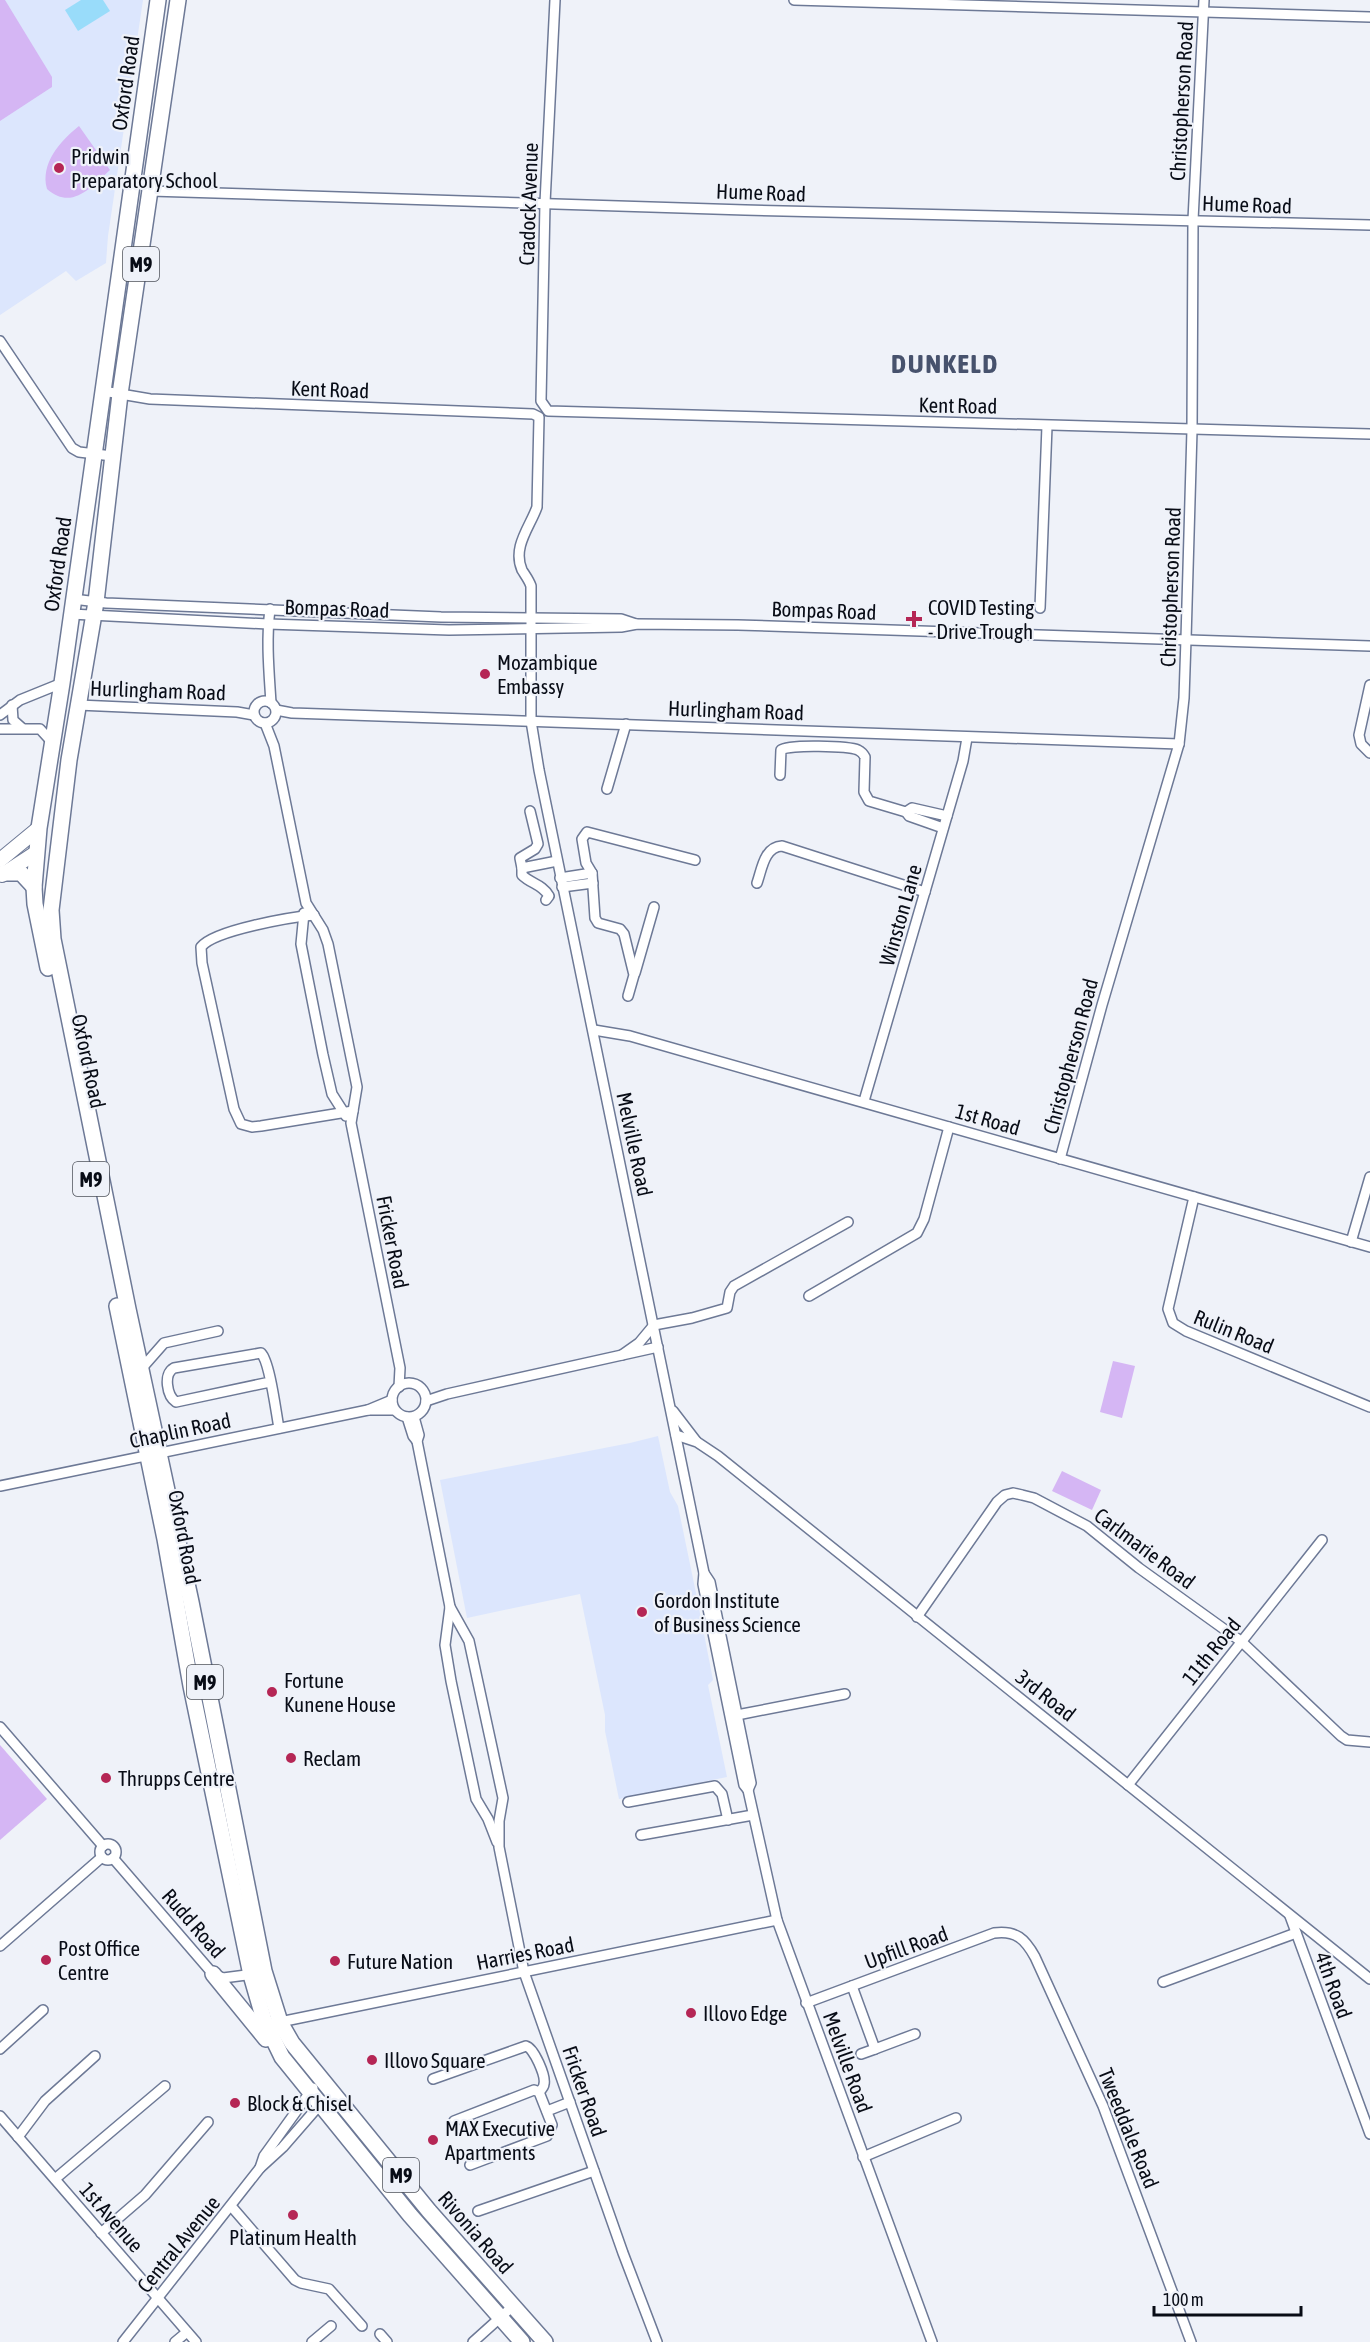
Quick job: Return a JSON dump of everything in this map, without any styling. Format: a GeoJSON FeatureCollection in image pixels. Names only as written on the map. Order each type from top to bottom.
{"type":"FeatureCollection","features":[{"type":"Feature","properties":{"kind":"main road","name":"Oxford Road"},"geometry":{"type":"LineString","coordinates":[[153,1454],[38,920],[34,887],[39,828],[51,741],[62,683],[158,0]]}},
{"type":"Feature","properties":{"kind":"main road","name":"Oxford Road"},"geometry":{"type":"LineString","coordinates":[[178,0],[120,393],[95,609],[78,705],[51,910],[53,939],[142,1368],[165,1539],[191,1686],[257,1973],[264,2020],[282,2057],[320,2104]]}},
{"type":"Feature","properties":{"kind":"main road"},"geometry":{"type":"LineString","coordinates":[[130,203],[139,207],[151,192],[147,176],[134,177]]}},
{"type":"Feature","properties":{"kind":"main road"},"geometry":{"type":"LineString","coordinates":[[118,281],[138,283]]}},
{"type":"Feature","properties":{"kind":"main road"},"geometry":{"type":"LineString","coordinates":[[99,418],[117,419]]}},
{"type":"Feature","properties":{"kind":"main road"},"geometry":{"type":"LineString","coordinates":[[90,481],[109,484]]}},
{"type":"Feature","properties":{"kind":"main road"},"geometry":{"type":"LineString","coordinates":[[2,870],[37,852],[52,841],[61,824]]}},
{"type":"Feature","properties":{"kind":"main road"},"geometry":{"type":"LineString","coordinates":[[2,870],[39,828]]}},
{"type":"Feature","properties":{"kind":"main road"},"geometry":{"type":"LineString","coordinates":[[2,870],[21,873],[34,887]]}},
{"type":"Feature","properties":{"kind":"main road","name":"Oxford Road"},"geometry":{"type":"LineString","coordinates":[[257,1973],[291,2043],[328,2085]]}},
{"type":"Feature","properties":{"kind":"main road"},"geometry":{"type":"LineString","coordinates":[[213,1974],[282,2057]]}},
{"type":"Feature","properties":{"kind":"main road","name":"Rivonia Road"},"geometry":{"type":"LineString","coordinates":[[328,2085],[429,2211],[545,2342]]}},
{"type":"Feature","properties":{"kind":"main road","name":"Rivonia Road"},"geometry":{"type":"LineString","coordinates":[[320,2104],[410,2215],[522,2342]]}},
{"type":"Feature","properties":{"kind":"street","name":"Cradock Avenue"},"geometry":{"type":"LineString","coordinates":[[531,721],[531,586],[522,569],[520,548],[521,538],[533,520],[537,507],[542,412],[545,202],[555,0]]}},
{"type":"Feature","properties":{"kind":"street"},"geometry":{"type":"LineString","coordinates":[[794,0],[1370,17]]}},
{"type":"Feature","properties":{"kind":"street","name":"Christopherson Road"},"geometry":{"type":"LineString","coordinates":[[1060,1159],[1102,1005],[1179,744],[1184,698],[1192,430],[1193,220],[1204,0]]}},
{"type":"Feature","properties":{"kind":"street","name":"Hume Road"},"geometry":{"type":"LineString","coordinates":[[151,192],[545,202],[745,210],[1370,225]]}},
{"type":"Feature","properties":{"kind":"street"},"geometry":{"type":"LineString","coordinates":[[0,341],[67,443],[77,451],[112,456]]}},
{"type":"Feature","properties":{"kind":"street","name":"Kent Road"},"geometry":{"type":"LineString","coordinates":[[103,391],[150,399],[533,414],[553,412],[1370,434]]}},
{"type":"Feature","properties":{"kind":"street"},"geometry":{"type":"LineString","coordinates":[[1040,608],[1047,426]]}},
{"type":"Feature","properties":{"kind":"street","name":"Bompas Road"},"geometry":{"type":"LineString","coordinates":[[72,606],[95,609],[270,609],[441,617],[621,618],[637,624]]}},
{"type":"Feature","properties":{"kind":"street","name":"Bompas Road"},"geometry":{"type":"LineString","coordinates":[[72,606],[268,624],[449,630],[532,630],[621,627],[637,624],[738,625],[1370,646]]}},
{"type":"Feature","properties":{"kind":"street","name":"Fricker Road"},"geometry":{"type":"LineString","coordinates":[[270,609],[266,712],[275,742],[306,903],[323,930],[328,944],[357,1087],[348,1112]]}},
{"type":"Feature","properties":{"kind":"street"},"geometry":{"type":"LineString","coordinates":[[0,715],[31,694],[62,683]]}},
{"type":"Feature","properties":{"kind":"street"},"geometry":{"type":"LineString","coordinates":[[1370,685],[1359,739],[1370,753]]}},
{"type":"Feature","properties":{"kind":"street"},"geometry":{"type":"LineString","coordinates":[[12,705],[13,720],[21,728]]}},
{"type":"Feature","properties":{"kind":"street","name":"Hurlingham Road"},"geometry":{"type":"LineString","coordinates":[[78,705],[1179,744]]}},
{"type":"Feature","properties":{"kind":"street","name":"Melville Road"},"geometry":{"type":"LineString","coordinates":[[531,721],[561,882],[594,1030],[704,1573],[703,1584],[724,1690],[744,1785],[748,1790],[777,1920],[932,2342]]}},
{"type":"Feature","properties":{"kind":"street"},"geometry":{"type":"LineString","coordinates":[[607,789],[626,724]]}},
{"type":"Feature","properties":{"kind":"street"},"geometry":{"type":"LineString","coordinates":[[0,729],[40,729],[51,741]]}},
{"type":"Feature","properties":{"kind":"street","name":"Winston Lane"},"geometry":{"type":"LineString","coordinates":[[864,1101],[947,816],[967,738]]}},
{"type":"Feature","properties":{"kind":"street"},"geometry":{"type":"LineString","coordinates":[[780,775],[783,748],[798,746],[857,749],[865,757],[864,792],[867,798],[880,806],[906,812],[909,816],[943,828]]}},
{"type":"Feature","properties":{"kind":"street"},"geometry":{"type":"LineString","coordinates":[[906,812],[912,808],[947,816]]}},
{"type":"Feature","properties":{"kind":"street"},"geometry":{"type":"LineString","coordinates":[[530,811],[538,844],[535,849],[520,858],[522,875],[528,881],[538,883],[545,890],[549,897],[546,900]]}},
{"type":"Feature","properties":{"kind":"street"},"geometry":{"type":"LineString","coordinates":[[634,975],[621,929],[598,923],[594,918],[592,878],[586,863],[582,839],[587,832],[695,860]]}},
{"type":"Feature","properties":{"kind":"street"},"geometry":{"type":"LineString","coordinates":[[757,883],[768,852],[771,848],[782,846],[925,892]]}},
{"type":"Feature","properties":{"kind":"street"},"geometry":{"type":"LineString","coordinates":[[522,868],[557,861]]}},
{"type":"Feature","properties":{"kind":"street"},"geometry":{"type":"LineString","coordinates":[[561,882],[592,878]]}},
{"type":"Feature","properties":{"kind":"street","name":"Fricker Road"},"geometry":{"type":"LineString","coordinates":[[306,903],[301,944],[323,1055],[332,1094],[348,1112],[351,1123],[403,1385]]}},
{"type":"Feature","properties":{"kind":"street"},"geometry":{"type":"LineString","coordinates":[[628,996],[654,907]]}},
{"type":"Feature","properties":{"kind":"street"},"geometry":{"type":"LineString","coordinates":[[314,915],[254,926],[210,939],[201,947],[202,963],[234,1109],[241,1124],[252,1127],[261,1126],[348,1112]]}},
{"type":"Feature","properties":{"kind":"street","name":"1st Road"},"geometry":{"type":"LineString","coordinates":[[594,1030],[630,1036],[864,1101],[1370,1247]]}},
{"type":"Feature","properties":{"kind":"street"},"geometry":{"type":"LineString","coordinates":[[810,1296],[916,1233],[924,1219],[949,1126]]}},
{"type":"Feature","properties":{"kind":"street"},"geometry":{"type":"LineString","coordinates":[[1351,1242],[1370,1177]]}},
{"type":"Feature","properties":{"kind":"street","name":"Rulin Road"},"geometry":{"type":"LineString","coordinates":[[1194,1197],[1168,1309],[1173,1323],[1179,1329],[1370,1407]]}},
{"type":"Feature","properties":{"kind":"street"},"geometry":{"type":"LineString","coordinates":[[622,1355],[639,1343],[654,1325],[692,1318],[727,1308],[730,1292],[734,1286],[848,1222]]}},
{"type":"Feature","properties":{"kind":"street"},"geometry":{"type":"LineString","coordinates":[[142,1368],[164,1343],[218,1331]]}},
{"type":"Feature","properties":{"kind":"street"},"geometry":{"type":"LineString","coordinates":[[425,1397],[441,1391],[447,1394],[658,1347]]}},
{"type":"Feature","properties":{"kind":"street"},"geometry":{"type":"LineString","coordinates":[[270,1382],[176,1402],[171,1398],[167,1376],[174,1368],[258,1352],[265,1357],[270,1382],[279,1428]]}},
{"type":"Feature","properties":{"kind":"street"},"geometry":{"type":"LineString","coordinates":[[403,1385],[415,1385],[425,1397],[421,1411],[410,1417],[393,1405],[403,1385]]}},
{"type":"Feature","properties":{"kind":"street","name":"Chaplin Road"},"geometry":{"type":"LineString","coordinates":[[0,1486],[393,1405]]}},
{"type":"Feature","properties":{"kind":"street","name":"3rd Road"},"geometry":{"type":"LineString","coordinates":[[671,1410],[697,1442]]}},
{"type":"Feature","properties":{"kind":"street","name":"Fricker Road"},"geometry":{"type":"LineString","coordinates":[[410,1417],[419,1435],[417,1441],[450,1607],[469,1641],[503,1798],[499,1821],[499,1847]]}},
{"type":"Feature","properties":{"kind":"street","name":"3rd Road"},"geometry":{"type":"LineString","coordinates":[[676,1435],[697,1442],[718,1456],[1370,1979]]}},
{"type":"Feature","properties":{"kind":"street","name":"Carlmarie Road"},"geometry":{"type":"LineString","coordinates":[[917,1617],[997,1502],[1005,1495],[1012,1493],[1034,1498],[1087,1526],[1139,1568],[1242,1642],[1341,1736],[1347,1740],[1370,1742]]}},
{"type":"Feature","properties":{"kind":"street","name":"11th Road"},"geometry":{"type":"LineString","coordinates":[[1128,1785],[1322,1540]]}},
{"type":"Feature","properties":{"kind":"street","name":"Melville Road"},"geometry":{"type":"LineString","coordinates":[[704,1573],[710,1582],[751,1783],[748,1790]]}},
{"type":"Feature","properties":{"kind":"street","name":"Fricker Road"},"geometry":{"type":"LineString","coordinates":[[450,1607],[445,1645],[453,1692],[476,1799],[488,1819],[499,1847],[524,1972],[657,2342]]}},
{"type":"Feature","properties":{"kind":"street"},"geometry":{"type":"LineString","coordinates":[[737,1715],[845,1694]]}},
{"type":"Feature","properties":{"kind":"street"},"geometry":{"type":"LineString","coordinates":[[0,1727],[103,1846]]}},
{"type":"Feature","properties":{"kind":"street"},"geometry":{"type":"LineString","coordinates":[[628,1802],[715,1786],[722,1794],[728,1820]]}},
{"type":"Feature","properties":{"kind":"street"},"geometry":{"type":"LineString","coordinates":[[641,1835],[753,1815]]}},
{"type":"Feature","properties":{"kind":"street"},"geometry":{"type":"LineString","coordinates":[[108,1844],[114,1847],[116,1853],[113,1858],[109,1860],[102,1857],[100,1851],[103,1846],[108,1844]]}},
{"type":"Feature","properties":{"kind":"street"},"geometry":{"type":"LineString","coordinates":[[0,1946],[102,1857]]}},
{"type":"Feature","properties":{"kind":"street","name":"Rudd Road"},"geometry":{"type":"LineString","coordinates":[[113,1858],[213,1974],[223,1978],[257,1973]]}},
{"type":"Feature","properties":{"kind":"street","name":"4th Road"},"geometry":{"type":"LineString","coordinates":[[1290,1916],[1370,2134]]}},
{"type":"Feature","properties":{"kind":"street","name":"Harries Road"},"geometry":{"type":"LineString","coordinates":[[280,2022],[777,1920]]}},
{"type":"Feature","properties":{"kind":"street","name":"Upfill Road"},"geometry":{"type":"LineString","coordinates":[[806,2003],[994,1933],[1010,1932],[1018,1935]]}},
{"type":"Feature","properties":{"kind":"street"},"geometry":{"type":"LineString","coordinates":[[1163,1982],[1296,1932]]}},
{"type":"Feature","properties":{"kind":"street","name":"Tweeddale Road"},"geometry":{"type":"LineString","coordinates":[[1018,1935],[1035,1957],[1104,2106],[1191,2342]]}},
{"type":"Feature","properties":{"kind":"street"},"geometry":{"type":"LineString","coordinates":[[852,1986],[874,2049]]}},
{"type":"Feature","properties":{"kind":"street"},"geometry":{"type":"LineString","coordinates":[[0,2049],[43,2010]]}},
{"type":"Feature","properties":{"kind":"street"},"geometry":{"type":"LineString","coordinates":[[861,2054],[915,2034]]}},
{"type":"Feature","properties":{"kind":"street"},"geometry":{"type":"LineString","coordinates":[[433,2079],[526,2046],[533,2050],[543,2078],[544,2086],[540,2092]]}},
{"type":"Feature","properties":{"kind":"street"},"geometry":{"type":"LineString","coordinates":[[18,2137],[45,2101],[95,2056]]}},
{"type":"Feature","properties":{"kind":"street","name":"Central Avenue"},"geometry":{"type":"LineString","coordinates":[[260,2168],[264,2156],[310,2091],[328,2085]]}},
{"type":"Feature","properties":{"kind":"street","name":"Central Avenue"},"geometry":{"type":"LineString","coordinates":[[123,2342],[260,2168],[283,2147],[320,2104],[328,2085]]}},
{"type":"Feature","properties":{"kind":"street"},"geometry":{"type":"LineString","coordinates":[[55,2179],[165,2086]]}},
{"type":"Feature","properties":{"kind":"street"},"geometry":{"type":"LineString","coordinates":[[454,2121],[524,2092],[534,2090],[540,2092]]}},
{"type":"Feature","properties":{"kind":"street"},"geometry":{"type":"LineString","coordinates":[[470,2165],[547,2136],[552,2125],[540,2092]]}},
{"type":"Feature","properties":{"kind":"street"},"geometry":{"type":"LineString","coordinates":[[547,2111],[570,2102]]}},
{"type":"Feature","properties":{"kind":"street","name":"1st Avenue"},"geometry":{"type":"LineString","coordinates":[[0,2116],[196,2342]]}},
{"type":"Feature","properties":{"kind":"street"},"geometry":{"type":"LineString","coordinates":[[863,2157],[956,2118]]}},
{"type":"Feature","properties":{"kind":"street"},"geometry":{"type":"LineString","coordinates":[[101,2233],[145,2195],[208,2122]]}},
{"type":"Feature","properties":{"kind":"street"},"geometry":{"type":"LineString","coordinates":[[478,2211],[594,2171]]}},
{"type":"Feature","properties":{"kind":"street"},"geometry":{"type":"LineString","coordinates":[[231,2206],[295,2280],[329,2289],[362,2326]]}},
{"type":"Feature","properties":{"kind":"street"},"geometry":{"type":"LineString","coordinates":[[473,2342],[513,2306]]}},
{"type":"Feature","properties":{"kind":"street"},"geometry":{"type":"LineString","coordinates":[[312,2342],[331,2326]]}},
{"type":"Feature","properties":{"kind":"street"},"geometry":{"type":"LineString","coordinates":[[175,2342],[187,2332]]}},
{"type":"Feature","properties":{"kind":"shaded area","name":"Pridwin Preparatory School"},"geometry":{"type":"Polygon","coordinates":[[[0,0],[143,0],[106,263],[76,281],[66,271],[0,315],[0,0]]]}},
{"type":"Feature","properties":{"kind":"shaded area"},"geometry":{"type":"Polygon","coordinates":[[[0,0],[5,0],[52,77],[52,87],[0,121],[0,0]]]}},
{"type":"Feature","properties":{"kind":"shaded area"},"geometry":{"type":"Polygon","coordinates":[[[79,126],[110,170],[81,194],[65,198],[47,189],[46,171],[53,154],[79,126]]]}},
{"type":"Feature","properties":{"kind":"shaded area"},"geometry":{"type":"Polygon","coordinates":[[[1113,1361],[1135,1366],[1122,1418],[1100,1412],[1113,1361]]]}},
{"type":"Feature","properties":{"kind":"shaded area","name":"Gordon Institute of Business Science"},"geometry":{"type":"Polygon","coordinates":[[[658,1436],[670,1492],[678,1506],[697,1598],[713,1680],[708,1685],[727,1777],[619,1799],[605,1731],[605,1715],[580,1594],[467,1618],[440,1480],[658,1436]]]}},
{"type":"Feature","properties":{"kind":"shaded area"},"geometry":{"type":"Polygon","coordinates":[[[1062,1471],[1101,1490],[1092,1510],[1052,1491],[1062,1471]]]}},
{"type":"Feature","properties":{"kind":"shaded area"},"geometry":{"type":"Polygon","coordinates":[[[0,1745],[47,1799],[0,1840],[0,1745]]]}},
{"type":"Feature","properties":{"kind":"water"},"geometry":{"type":"Polygon","coordinates":[[[81,0],[103,0],[110,11],[78,31],[65,10],[81,0]]]}},
{"type":"Feature","properties":{"kind":"place","name":"Pridwin Preparatory School"},"geometry":{"type":"Point","coordinates":[59,168]}},
{"type":"Feature","properties":{"kind":"place","name":"COVID Testing - Drive Trough"},"geometry":{"type":"Point","coordinates":[914,619]}},
{"type":"Feature","properties":{"kind":"place","name":"Mozambique Embassy"},"geometry":{"type":"Point","coordinates":[485,674]}},
{"type":"Feature","properties":{"kind":"place","name":"Gordon Institute of Business Science"},"geometry":{"type":"Point","coordinates":[642,1612]}},
{"type":"Feature","properties":{"kind":"place","name":"Fortune Kunene House"},"geometry":{"type":"Point","coordinates":[272,1692]}},
{"type":"Feature","properties":{"kind":"place","name":"Reclam"},"geometry":{"type":"Point","coordinates":[291,1758]}},
{"type":"Feature","properties":{"kind":"place","name":"Thrupps Centre"},"geometry":{"type":"Point","coordinates":[106,1778]}},
{"type":"Feature","properties":{"kind":"place","name":"Post Office Centre"},"geometry":{"type":"Point","coordinates":[46,1960]}},
{"type":"Feature","properties":{"kind":"place","name":"Future Nation"},"geometry":{"type":"Point","coordinates":[335,1961]}},
{"type":"Feature","properties":{"kind":"place","name":"Illovo Edge"},"geometry":{"type":"Point","coordinates":[691,2013]}},
{"type":"Feature","properties":{"kind":"place","name":"Illovo Square"},"geometry":{"type":"Point","coordinates":[372,2060]}},
{"type":"Feature","properties":{"kind":"place","name":"Block & Chisel"},"geometry":{"type":"Point","coordinates":[235,2103]}},
{"type":"Feature","properties":{"kind":"place","name":"MAX Executive Apartments"},"geometry":{"type":"Point","coordinates":[433,2140]}},
{"type":"Feature","properties":{"kind":"place","name":"Platinum Health"},"geometry":{"type":"Point","coordinates":[293,2215]}},
{"type":"Feature","properties":{"kind":"district","name":"DUNKELD"},"geometry":{"type":"Point","coordinates":[945,363]}}]}
